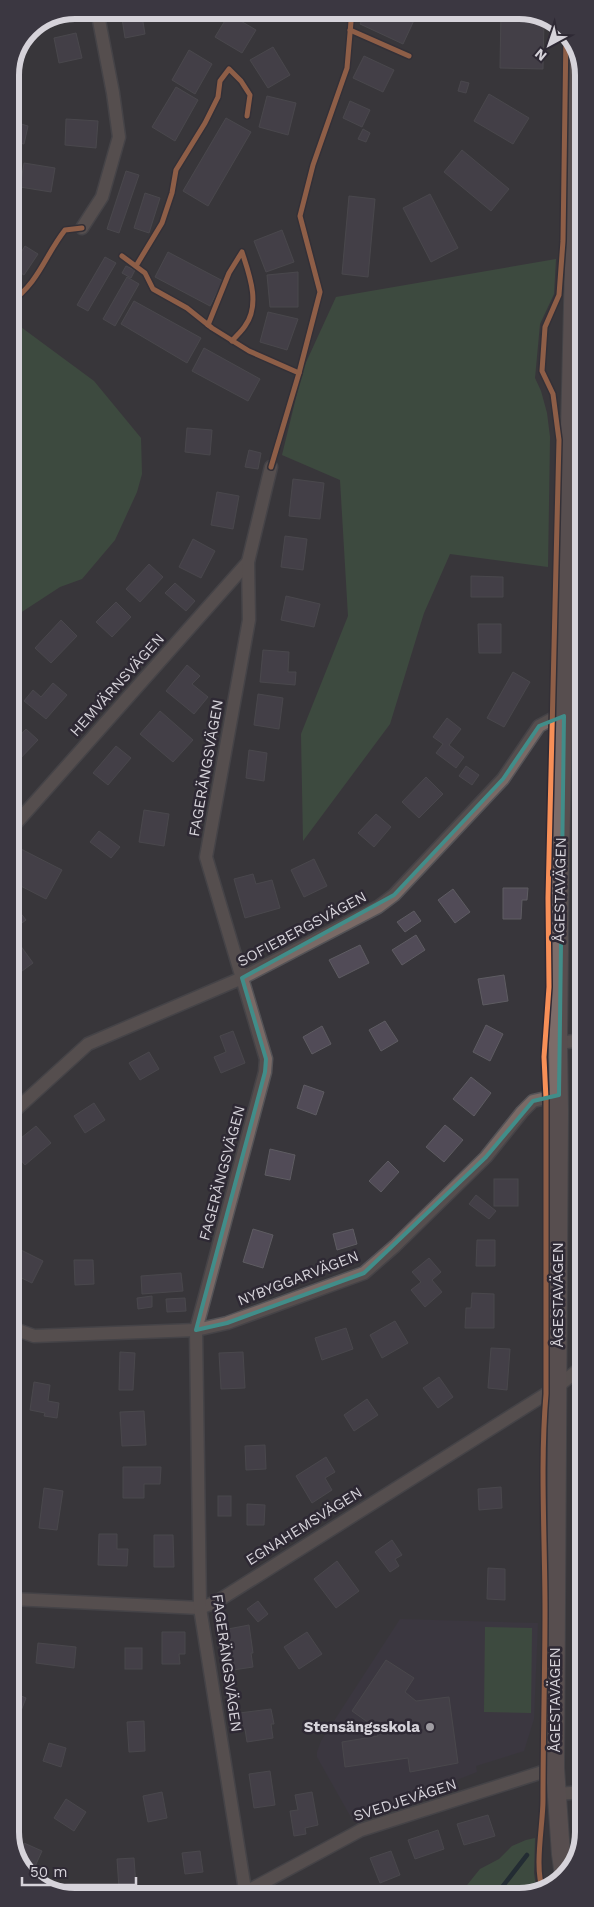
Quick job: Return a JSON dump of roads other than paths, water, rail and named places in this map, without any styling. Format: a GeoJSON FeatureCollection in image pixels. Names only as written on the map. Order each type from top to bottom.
{"type":"FeatureCollection","features":[{"type":"Feature","properties":{"kind":"main road","name":"ÅGESTAVÄGEN"},"geometry":{"type":"LineString","coordinates":[[563,1867],[555,1768],[558,1043],[575,230]]}},
{"type":"Feature","properties":{"kind":"street"},"geometry":{"type":"LineString","coordinates":[[82,228],[102,197],[119,137],[113,93],[99,19]]}},
{"type":"Feature","properties":{"kind":"street","name":"FAGERÄNGSVÄGEN"},"geometry":{"type":"LineString","coordinates":[[245,1888],[200,1608],[196,1330],[265,1072],[266,1059],[206,858],[249,620],[248,562],[271,468]]}},
{"type":"Feature","properties":{"kind":"street","name":"HEMVÄRNSVÄGEN"},"geometry":{"type":"LineString","coordinates":[[19,820],[248,562]]}},
{"type":"Feature","properties":{"kind":"street","name":"SOFIEBERGSVÄGEN"},"geometry":{"type":"LineString","coordinates":[[19,1107],[88,1044],[242,978],[378,907],[394,895],[503,779],[539,726],[552,719],[564,716]]}},
{"type":"Feature","properties":{"kind":"street"},"geometry":{"type":"LineString","coordinates":[[558,1043],[575,1041]]}},
{"type":"Feature","properties":{"kind":"street","name":"NYBYGGARVÄGEN"},"geometry":{"type":"LineString","coordinates":[[19,1331],[34,1336],[196,1330],[227,1323],[364,1273],[395,1246],[486,1157],[533,1101],[559,1095]]}},
{"type":"Feature","properties":{"kind":"street","name":"EGNAHEMSVÄGEN"},"geometry":{"type":"LineString","coordinates":[[19,1602],[200,1608],[216,1602],[557,1387],[575,1372]]}},
{"type":"Feature","properties":{"kind":"street","name":"SVEDJEVÄGEN"},"geometry":{"type":"LineString","coordinates":[[257,1888],[362,1830],[555,1768]]}},
{"type":"Feature","properties":{"kind":"street"},"geometry":{"type":"LineString","coordinates":[[557,1794],[575,1793]]}},
{"type":"Feature","properties":{"kind":"waterway"},"geometry":{"type":"LineString","coordinates":[[501,1888],[527,1855]]}},
{"type":"Feature","properties":{"kind":"place","name":"Stensängsskola"},"geometry":{"type":"Point","coordinates":[430,1727]}}]}
